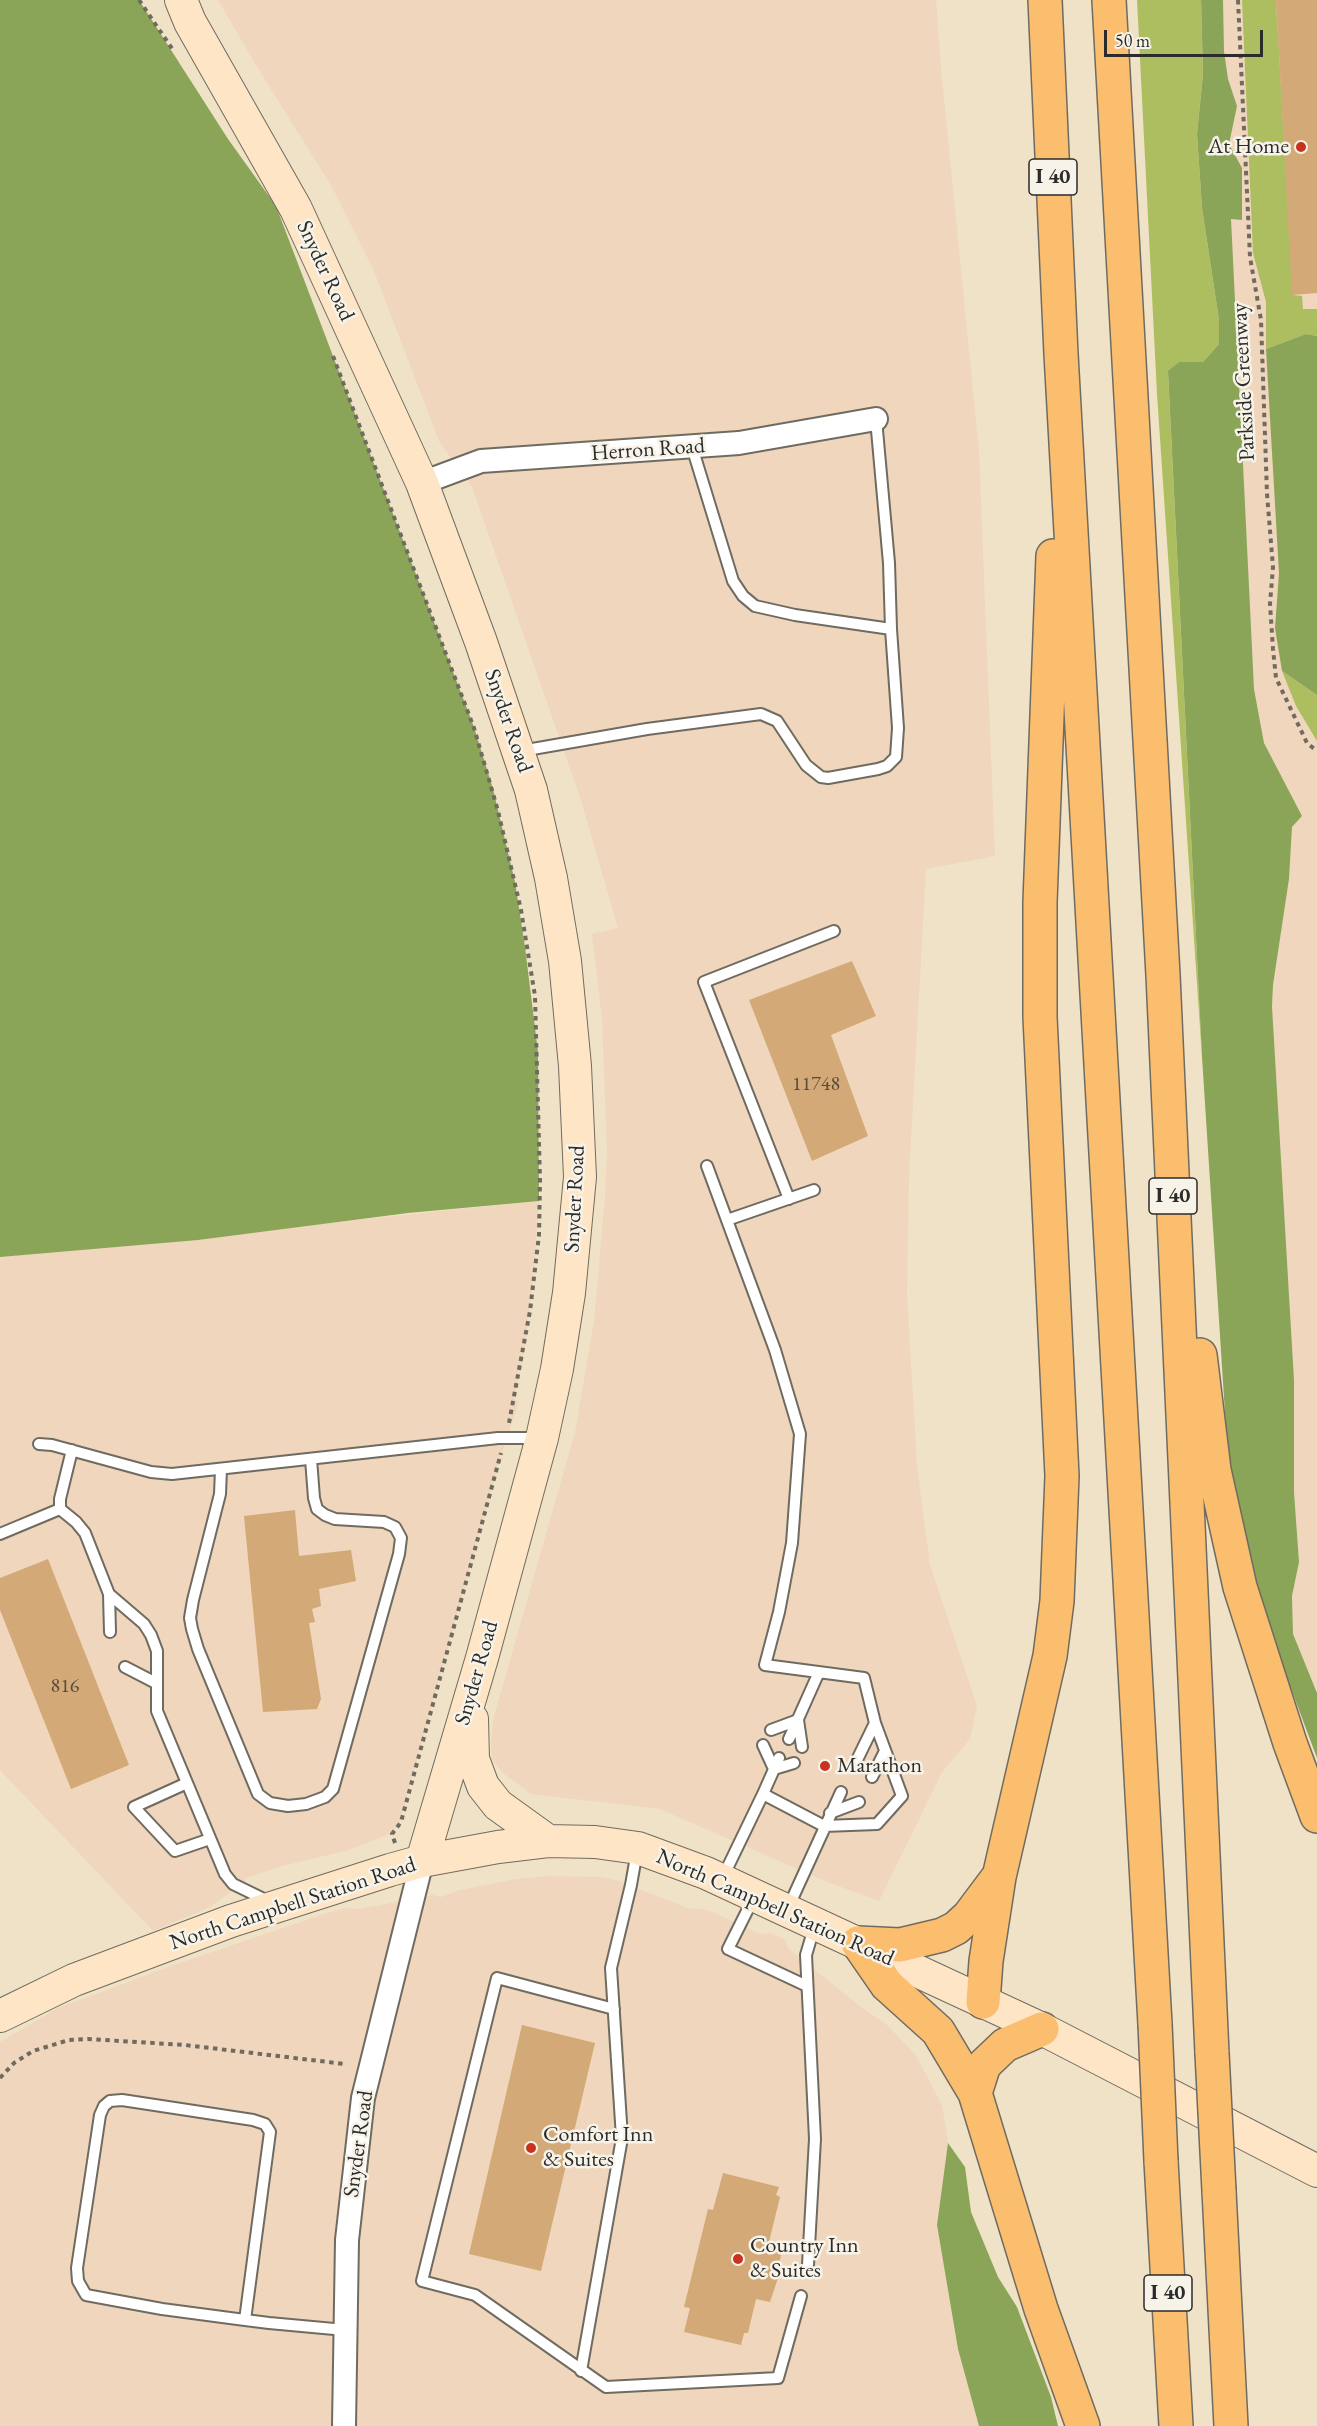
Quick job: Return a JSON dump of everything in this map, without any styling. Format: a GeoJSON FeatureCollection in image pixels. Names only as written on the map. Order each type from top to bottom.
{"type":"FeatureCollection","features":[{"type":"Feature","properties":{"kind":"highway","name":"I 40"},"geometry":{"type":"LineString","coordinates":[[1045,0],[1061,354],[1176,2426]]}},
{"type":"Feature","properties":{"kind":"highway","name":"I 40"},"geometry":{"type":"LineString","coordinates":[[1109,0],[1169,1106],[1231,2426]]}},
{"type":"Feature","properties":{"kind":"highway"},"geometry":{"type":"LineString","coordinates":[[983,2002],[986,1961],[999,1877],[1050,1656],[1057,1601],[1062,1476],[1040,994],[1041,878],[1061,354]]}},
{"type":"Feature","properties":{"kind":"highway"},"geometry":{"type":"LineString","coordinates":[[1169,1106],[1214,1470],[1240,1587],[1290,1743],[1317,1816]]}},
{"type":"Feature","properties":{"kind":"highway"},"geometry":{"type":"LineString","coordinates":[[858,1943],[900,1945],[942,1935],[956,1928],[969,1916],[999,1877]]}},
{"type":"Feature","properties":{"kind":"highway"},"geometry":{"type":"LineString","coordinates":[[858,1943],[886,1985],[938,2031],[975,2094],[1041,2309],[1083,2426]]}},
{"type":"Feature","properties":{"kind":"highway"},"geometry":{"type":"LineString","coordinates":[[975,2094],[984,2065],[1005,2045],[1042,2029]]}},
{"type":"Feature","properties":{"kind":"street","name":"Snyder Road"},"geometry":{"type":"LineString","coordinates":[[163,0],[186,11],[296,209],[422,483],[481,642],[531,790],[565,961],[575,1066],[580,1177],[569,1293],[557,1369],[542,1438],[473,1688],[422,1861],[363,2098],[347,2240],[344,2426]]}},
{"type":"Feature","properties":{"kind":"street","name":"Herron Road"},"geometry":{"type":"LineString","coordinates":[[422,483],[481,461],[739,443],[876,419]]}},
{"type":"Feature","properties":{"kind":"street"},"geometry":{"type":"LineString","coordinates":[[473,1688],[471,1745],[475,1766],[483,1786],[498,1805],[548,1841]]}},
{"type":"Feature","properties":{"kind":"street","name":"North Campbell Station Road"},"geometry":{"type":"LineString","coordinates":[[0,2016],[74,1980],[278,1905],[422,1861],[548,1841],[595,1842],[638,1848],[722,1880],[1042,2029],[1317,2171]]}},
{"type":"Feature","properties":{"kind":"lane"},"geometry":{"type":"LineString","coordinates":[[518,751],[647,729],[761,714],[777,721],[806,765],[821,777],[828,778],[887,766],[896,757],[898,744],[889,563],[876,419]]}},
{"type":"Feature","properties":{"kind":"lane"},"geometry":{"type":"LineString","coordinates":[[692,447],[733,581],[743,596],[755,606],[795,615],[891,629]]}},
{"type":"Feature","properties":{"kind":"lane"},"geometry":{"type":"LineString","coordinates":[[789,1199],[704,982],[834,931]]}},
{"type":"Feature","properties":{"kind":"lane"},"geometry":{"type":"LineString","coordinates":[[706,1166],[775,1350],[800,1434],[792,1543],[779,1612],[765,1665],[864,1678],[875,1723],[902,1796],[877,1824],[824,1826],[763,1794]]}},
{"type":"Feature","properties":{"kind":"lane"},"geometry":{"type":"LineString","coordinates":[[727,1220],[814,1190]]}},
{"type":"Feature","properties":{"kind":"lane"},"geometry":{"type":"LineString","coordinates":[[39,1444],[72,1450],[151,1472],[172,1474],[506,1438],[542,1438]]}},
{"type":"Feature","properties":{"kind":"lane"},"geometry":{"type":"LineString","coordinates":[[60,1509],[60,1499],[72,1450]]}},
{"type":"Feature","properties":{"kind":"lane"},"geometry":{"type":"LineString","coordinates":[[221,1469],[220,1494],[193,1600],[190,1618],[192,1629],[198,1649],[258,1794],[270,1803],[288,1806],[306,1804],[325,1797],[333,1788],[399,1554],[401,1538],[395,1527],[384,1522],[335,1519],[317,1509],[311,1459]]}},
{"type":"Feature","properties":{"kind":"lane"},"geometry":{"type":"LineString","coordinates":[[0,1534],[60,1509]]}},
{"type":"Feature","properties":{"kind":"lane"},"geometry":{"type":"LineString","coordinates":[[60,1509],[85,1533],[109,1594],[110,1632]]}},
{"type":"Feature","properties":{"kind":"lane"},"geometry":{"type":"LineString","coordinates":[[109,1594],[144,1624],[151,1635],[157,1651],[158,1711],[225,1874],[233,1884],[278,1905]]}},
{"type":"Feature","properties":{"kind":"lane"},"geometry":{"type":"LineString","coordinates":[[125,1667],[156,1683]]}},
{"type":"Feature","properties":{"kind":"lane"},"geometry":{"type":"LineString","coordinates":[[789,1739],[819,1672]]}},
{"type":"Feature","properties":{"kind":"lane"},"geometry":{"type":"LineString","coordinates":[[771,1730],[798,1720]]}},
{"type":"Feature","properties":{"kind":"lane"},"geometry":{"type":"LineString","coordinates":[[798,1720],[802,1747]]}},
{"type":"Feature","properties":{"kind":"lane"},"geometry":{"type":"LineString","coordinates":[[854,1766],[875,1723]]}},
{"type":"Feature","properties":{"kind":"lane"},"geometry":{"type":"LineString","coordinates":[[763,1745],[774,1769]]}},
{"type":"Feature","properties":{"kind":"lane"},"geometry":{"type":"LineString","coordinates":[[872,1777],[885,1751]]}},
{"type":"Feature","properties":{"kind":"lane"},"geometry":{"type":"LineString","coordinates":[[722,1880],[779,1758]]}},
{"type":"Feature","properties":{"kind":"lane"},"geometry":{"type":"LineString","coordinates":[[774,1769],[794,1763]]}},
{"type":"Feature","properties":{"kind":"lane"},"geometry":{"type":"LineString","coordinates":[[187,1783],[134,1807],[175,1851],[212,1842]]}},
{"type":"Feature","properties":{"kind":"lane"},"geometry":{"type":"LineString","coordinates":[[787,1911],[841,1792]]}},
{"type":"Feature","properties":{"kind":"lane"},"geometry":{"type":"LineString","coordinates":[[830,1813],[859,1802]]}},
{"type":"Feature","properties":{"kind":"lane"},"geometry":{"type":"LineString","coordinates":[[581,2371],[622,2138],[611,1968],[638,1848]]}},
{"type":"Feature","properties":{"kind":"lane"},"geometry":{"type":"LineString","coordinates":[[755,1896],[728,1949],[807,1986]]}},
{"type":"Feature","properties":{"kind":"lane"},"geometry":{"type":"LineString","coordinates":[[808,2265],[814,2139],[806,1955],[815,1924]]}},
{"type":"Feature","properties":{"kind":"lane"},"geometry":{"type":"LineString","coordinates":[[614,2009],[497,1978],[422,2281],[475,2295],[606,2387],[778,2378],[801,2296]]}},
{"type":"Feature","properties":{"kind":"lane"},"geometry":{"type":"LineString","coordinates":[[245,2320],[270,2132],[265,2124],[253,2120],[110,2100],[100,2115],[77,2274],[86,2295],[245,2320],[345,2331]]}},
{"type":"Feature","properties":{"kind":"path"},"geometry":{"type":"LineString","coordinates":[[139,0],[176,54]]}},
{"type":"Feature","properties":{"kind":"path","name":"Parkside Greenway"},"geometry":{"type":"LineString","coordinates":[[1238,0],[1250,257],[1261,320],[1267,494],[1273,567],[1270,604],[1276,678],[1307,743],[1317,751]]}},
{"type":"Feature","properties":{"kind":"path"},"geometry":{"type":"LineString","coordinates":[[331,352],[474,728],[498,811],[521,910],[535,996],[540,1169],[539,1235],[530,1311],[506,1438],[401,1822],[392,1834],[395,1844]]}},
{"type":"Feature","properties":{"kind":"path"},"geometry":{"type":"LineString","coordinates":[[0,2078],[14,2063],[33,2051],[62,2042],[88,2039],[185,2045],[345,2064]]}},
{"type":"Feature","properties":{"kind":"shaded area"},"geometry":{"type":"Polygon","coordinates":[[[218,0],[936,0],[979,451],[995,856],[926,869],[909,1176],[907,1294],[917,1466],[930,1565],[977,1706],[970,1739],[942,1772],[879,1901],[825,1881],[660,1809],[531,1794],[503,1773],[492,1760],[493,1720],[575,1432],[594,1321],[607,1151],[602,1019],[592,934],[618,928],[581,800],[472,487],[439,441],[374,271],[332,187],[218,0]]]}},
{"type":"Feature","properties":{"kind":"shaded area"},"geometry":{"type":"Polygon","coordinates":[[[1218,0],[1317,0],[1317,1693],[1293,1635],[1292,1596],[1299,1562],[1294,1492],[1294,1380],[1272,1006],[1289,879],[1292,827],[1302,816],[1264,743],[1254,689],[1218,0]]]}},
{"type":"Feature","properties":{"kind":"shaded area"},"geometry":{"type":"Polygon","coordinates":[[[539,1201],[526,1342],[514,1399],[519,1402],[501,1456],[399,1825],[389,1834],[349,1850],[282,1866],[246,1878],[245,1882],[208,1908],[153,1931],[0,1770],[0,1257],[539,1201]]]}},
{"type":"Feature","properties":{"kind":"shaded area"},"geometry":{"type":"Polygon","coordinates":[[[547,1876],[601,1877],[616,1880],[687,1908],[708,1910],[760,1934],[772,1933],[785,1940],[789,1949],[861,2007],[886,2024],[915,2054],[942,2105],[948,2143],[937,2225],[958,2349],[979,2426],[0,2426],[0,2042],[58,2008],[174,1965],[330,1912],[433,1895],[441,1897],[460,1890],[516,1879],[547,1876]]]}},
{"type":"Feature","properties":{"kind":"green space"},"geometry":{"type":"Polygon","coordinates":[[[0,0],[139,0],[228,139],[276,206],[474,727],[493,789],[515,882],[538,1052],[539,1201],[408,1213],[198,1240],[0,1257],[0,0]]]}},
{"type":"Feature","properties":{"kind":"green space"},"geometry":{"type":"Polygon","coordinates":[[[1137,0],[1201,0],[1203,74],[1197,134],[1202,208],[1219,320],[1219,344],[1203,362],[1179,362],[1168,372],[1202,1057],[1157,394],[1137,0]]]}},
{"type":"Feature","properties":{"kind":"green space"},"geometry":{"type":"Polygon","coordinates":[[[1201,0],[1223,0],[1224,51],[1228,79],[1237,106],[1229,144],[1242,168],[1242,220],[1231,219],[1254,689],[1264,743],[1302,816],[1292,827],[1289,879],[1272,1006],[1294,1380],[1294,1492],[1299,1562],[1292,1596],[1293,1634],[1317,1693],[1317,1758],[1265,1619],[1229,1475],[1202,1057],[1168,371],[1179,362],[1203,362],[1219,344],[1219,320],[1202,208],[1197,134],[1203,74],[1201,0]]]}},
{"type":"Feature","properties":{"kind":"green space"},"geometry":{"type":"Polygon","coordinates":[[[1242,0],[1276,0],[1293,295],[1302,296],[1303,309],[1317,309],[1317,336],[1306,334],[1266,349],[1266,302],[1253,253],[1242,0]]]}},
{"type":"Feature","properties":{"kind":"green space"},"geometry":{"type":"Polygon","coordinates":[[[1306,334],[1317,336],[1317,695],[1282,671],[1275,628],[1279,573],[1266,349],[1306,334]]]}},
{"type":"Feature","properties":{"kind":"green space"},"geometry":{"type":"Polygon","coordinates":[[[1282,671],[1317,695],[1317,741],[1296,706],[1282,671]]]}},
{"type":"Feature","properties":{"kind":"green space"},"geometry":{"type":"Polygon","coordinates":[[[948,2143],[965,2167],[971,2212],[998,2277],[1017,2307],[1051,2397],[1058,2426],[979,2426],[958,2349],[937,2225],[948,2143]]]}},
{"type":"Feature","properties":{"kind":"building","name":"At Home"},"geometry":{"type":"Polygon","coordinates":[[[1276,0],[1317,0],[1317,293],[1292,295],[1276,0]]]}},
{"type":"Feature","properties":{"kind":"building"},"geometry":{"type":"Polygon","coordinates":[[[852,961],[876,1016],[831,1035],[868,1136],[812,1161],[749,1000],[852,961]]]}},
{"type":"Feature","properties":{"kind":"building"},"geometry":{"type":"Polygon","coordinates":[[[295,1510],[299,1556],[351,1550],[356,1581],[319,1589],[321,1606],[312,1609],[315,1622],[309,1623],[321,1699],[317,1709],[263,1712],[244,1516],[295,1510]]]}},
{"type":"Feature","properties":{"kind":"building"},"geometry":{"type":"Polygon","coordinates":[[[48,1559],[129,1765],[71,1789],[0,1610],[0,1578],[48,1559]]]}},
{"type":"Feature","properties":{"kind":"building","name":"Comfort Inn & Suites"},"geometry":{"type":"Polygon","coordinates":[[[522,2025],[595,2043],[541,2271],[469,2254],[522,2025]]]}},
{"type":"Feature","properties":{"kind":"building","name":"Country Inn & Suites"},"geometry":{"type":"Polygon","coordinates":[[[723,2173],[779,2187],[776,2195],[780,2197],[768,2246],[782,2251],[778,2268],[781,2269],[770,2302],[756,2299],[748,2333],[744,2333],[741,2345],[684,2332],[690,2308],[684,2307],[708,2209],[713,2210],[723,2173]]]}},
{"type":"Feature","properties":{"kind":"place","name":"At Home"},"geometry":{"type":"Point","coordinates":[1301,147]}},
{"type":"Feature","properties":{"kind":"place","name":"Marathon"},"geometry":{"type":"Point","coordinates":[825,1766]}},
{"type":"Feature","properties":{"kind":"place","name":"Comfort Inn & Suites"},"geometry":{"type":"Point","coordinates":[531,2148]}},
{"type":"Feature","properties":{"kind":"place","name":"Country Inn & Suites"},"geometry":{"type":"Point","coordinates":[738,2259]}}]}
